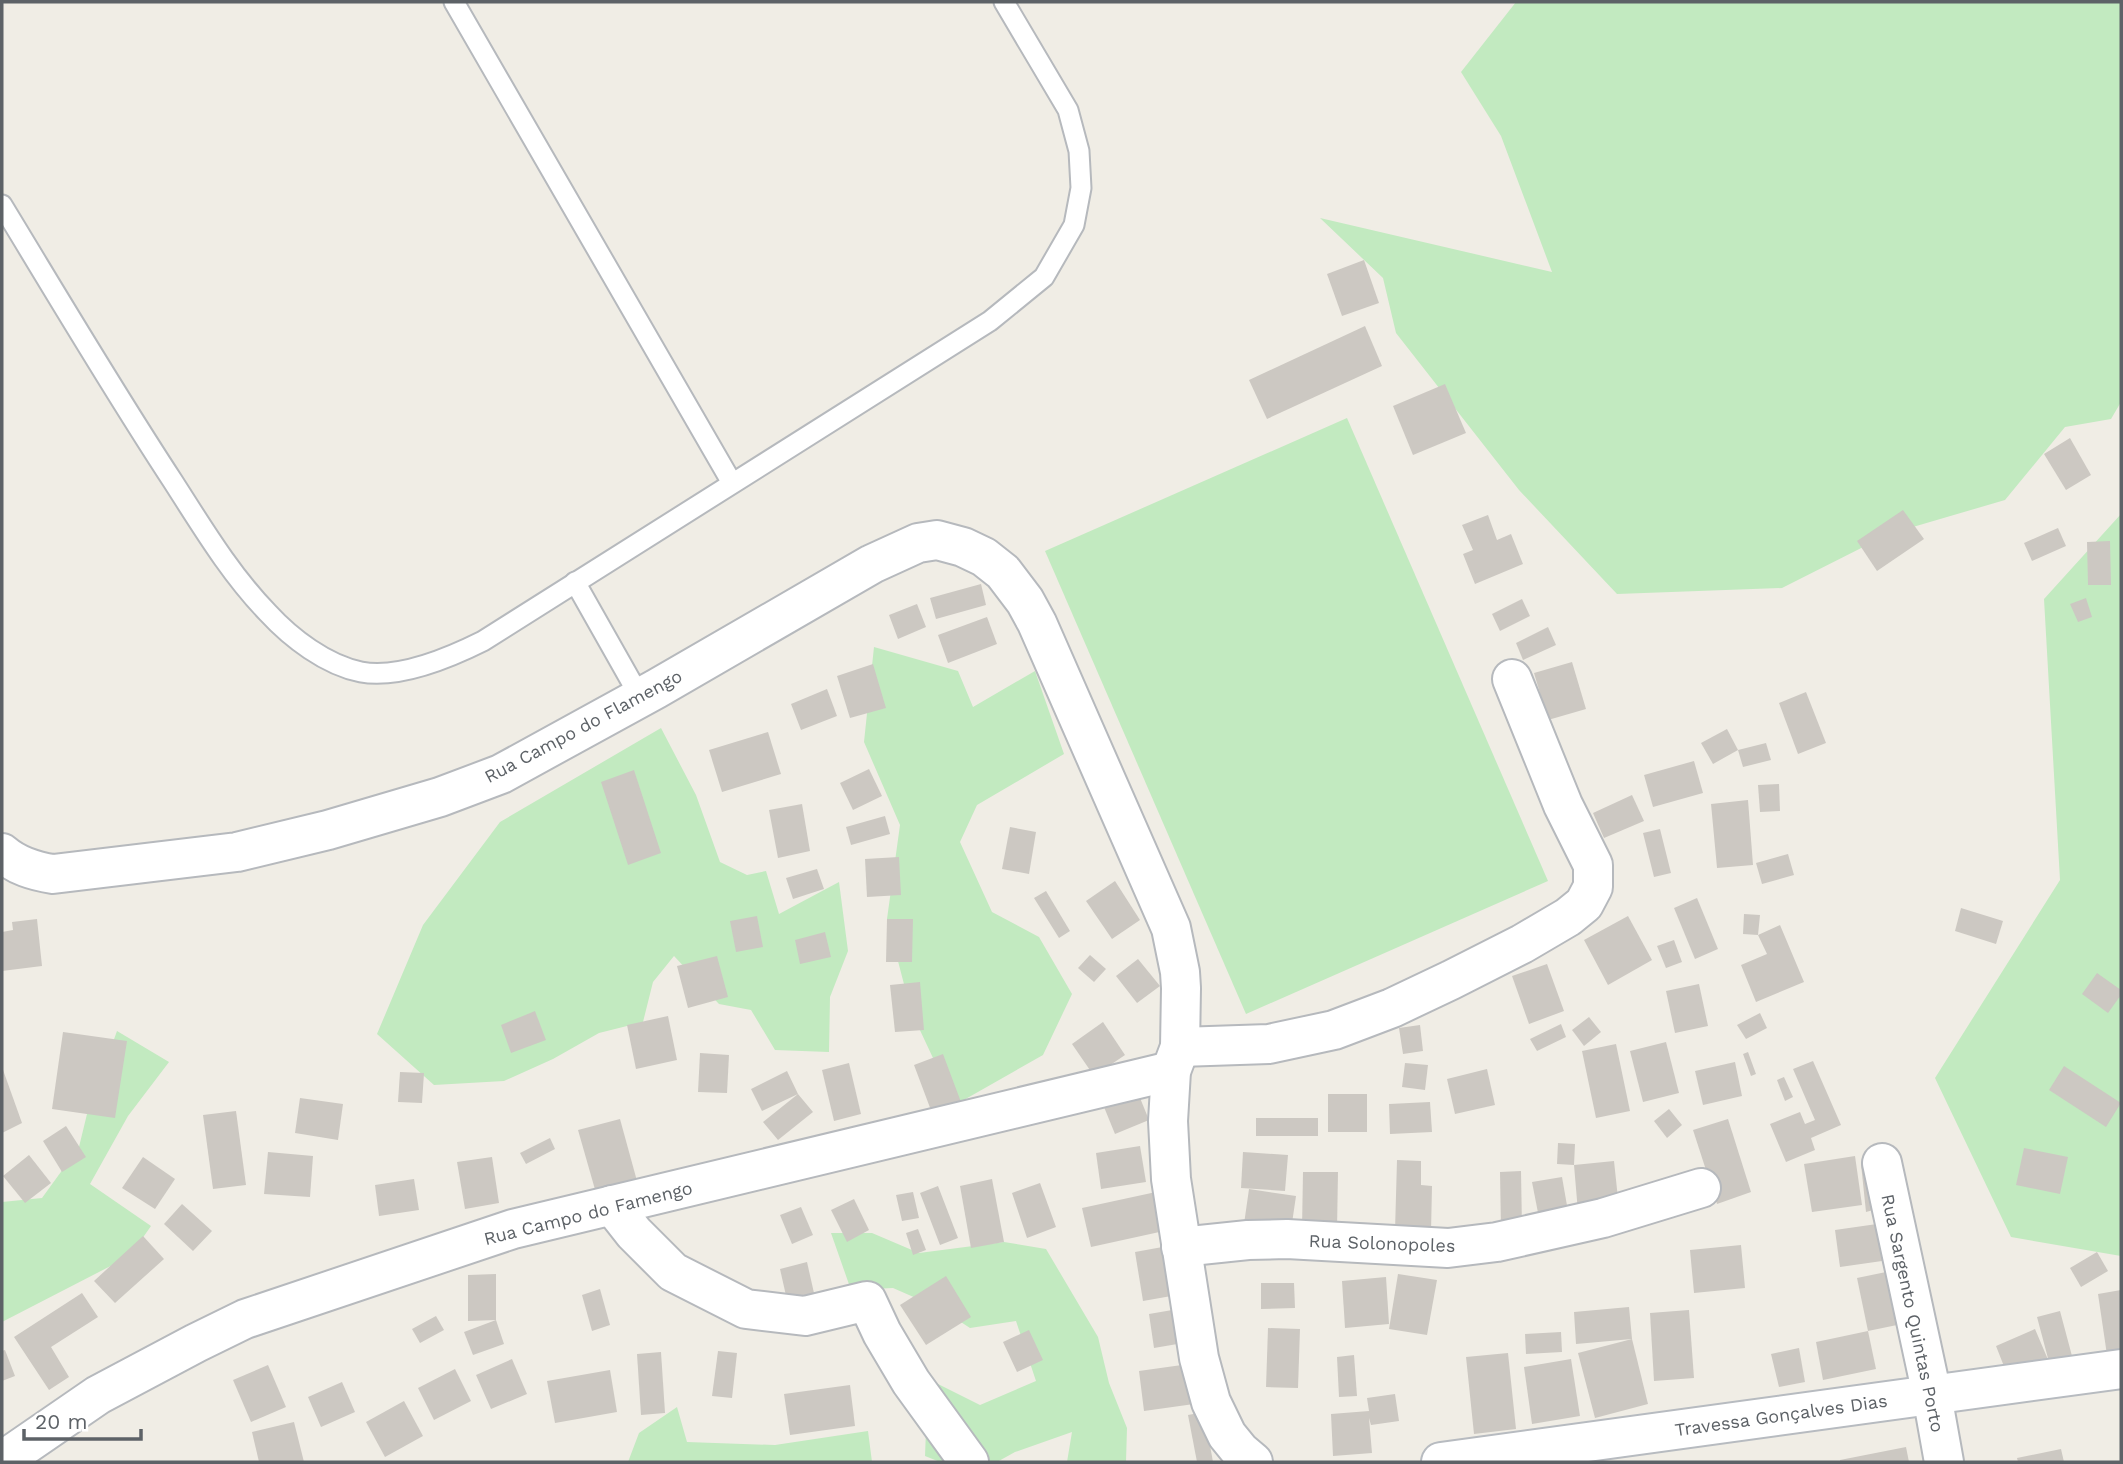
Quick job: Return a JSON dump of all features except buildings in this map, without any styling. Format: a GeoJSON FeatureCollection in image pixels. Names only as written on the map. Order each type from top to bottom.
{"type":"FeatureCollection","features":[{"type":"Feature","properties":{"kind":"street","name":"Rua Campo do Flamengo"},"geometry":{"type":"LineString","coordinates":[[2,853],[14,863],[26,868],[53,874],[237,852],[328,830],[440,797],[501,774],[872,564],[918,543],[950,543],[984,557],[1003,572],[1025,601],[1037,623],[1171,928],[1180,972],[1168,1121],[1171,1179],[1181,1247],[1199,1358],[1211,1402],[1227,1435],[1253,1462]]}},
{"type":"Feature","properties":{"kind":"street"},"geometry":{"type":"LineString","coordinates":[[1175,1059],[1269,1044],[1334,1030],[1392,1008],[1451,980],[1522,944],[1568,917],[1584,904],[1593,887],[1593,865],[1563,805],[1512,679]]}},
{"type":"Feature","properties":{"kind":"street","name":"Rua Campo do Famengo"},"geometry":{"type":"LineString","coordinates":[[2,1461],[98,1395],[245,1319],[513,1229],[1175,1059]]}},
{"type":"Feature","properties":{"kind":"street","name":"Rua Sargento Quintas Porto"},"geometry":{"type":"LineString","coordinates":[[1882,1163],[1944,1462]]}},
{"type":"Feature","properties":{"kind":"street","name":"Rua Solonopoles"},"geometry":{"type":"LineString","coordinates":[[1181,1247],[1287,1239],[1448,1248],[1497,1242],[1590,1221],[1701,1188]]}},
{"type":"Feature","properties":{"kind":"street"},"geometry":{"type":"LineString","coordinates":[[612,1205],[634,1233],[673,1272],[746,1309],[805,1316],[867,1301],[882,1334],[911,1382],[969,1462]]}},
{"type":"Feature","properties":{"kind":"street","name":"Travessa Gonçalves Dias"},"geometry":{"type":"LineString","coordinates":[[1441,1462],[2121,1369]]}},
{"type":"Feature","properties":{"kind":"lane"},"geometry":{"type":"LineString","coordinates":[[454,2],[732,483]]}},
{"type":"Feature","properties":{"kind":"lane"},"geometry":{"type":"LineString","coordinates":[[2,205],[151,449],[220,553],[267,612],[289,634],[338,664],[361,672],[407,669],[456,654],[482,641],[990,321],[1044,277],[1074,225],[1081,188],[1079,151],[1068,110],[1004,2]]}},
{"type":"Feature","properties":{"kind":"lane"},"geometry":{"type":"LineString","coordinates":[[575,582],[640,697]]}},
{"type":"Feature","properties":{"kind":"green space"},"geometry":{"type":"Polygon","coordinates":[[[1516,2],[2121,2],[2121,402],[2111,419],[2065,427],[2005,500],[1889,534],[1782,588],[1617,594],[1519,490],[1396,333],[1383,278],[1320,218],[1552,272],[1501,136],[1461,72],[1516,2]]]}},
{"type":"Feature","properties":{"kind":"green space"},"geometry":{"type":"Polygon","coordinates":[[[1347,418],[1548,881],[1246,1014],[1045,551],[1347,418]]]}},
{"type":"Feature","properties":{"kind":"green space"},"geometry":{"type":"Polygon","coordinates":[[[2121,514],[2121,1256],[2011,1237],[1935,1078],[2060,880],[2044,599],[2121,514]]]}},
{"type":"Feature","properties":{"kind":"green space"},"geometry":{"type":"Polygon","coordinates":[[[874,647],[958,671],[973,707],[1035,671],[1064,754],[977,805],[960,842],[992,912],[1039,937],[1072,994],[1043,1055],[955,1105],[911,1011],[887,919],[900,825],[864,742],[874,647]]]}},
{"type":"Feature","properties":{"kind":"green space"},"geometry":{"type":"Polygon","coordinates":[[[661,728],[696,795],[720,862],[747,875],[766,871],[779,914],[839,882],[848,951],[830,997],[829,1052],[775,1050],[751,1010],[719,1004],[674,956],[653,982],[643,1022],[599,1033],[553,1059],[504,1081],[434,1085],[377,1034],[423,925],[500,822],[661,728]]]}},
{"type":"Feature","properties":{"kind":"green space"},"geometry":{"type":"Polygon","coordinates":[[[117,1031],[169,1062],[128,1116],[90,1184],[151,1226],[130,1256],[2,1322],[2,1202],[42,1198],[79,1147],[87,1114],[117,1031]]]}},
{"type":"Feature","properties":{"kind":"green space"},"geometry":{"type":"Polygon","coordinates":[[[831,1233],[872,1233],[919,1253],[1004,1242],[1046,1249],[1098,1337],[1109,1383],[1127,1428],[1126,1462],[1067,1462],[1072,1432],[1015,1452],[997,1462],[940,1462],[925,1456],[928,1379],[980,1405],[1036,1381],[1016,1321],[970,1328],[941,1309],[893,1288],[851,1290],[831,1233]]]}},
{"type":"Feature","properties":{"kind":"green space"},"geometry":{"type":"Polygon","coordinates":[[[677,1407],[687,1442],[775,1445],[868,1431],[872,1462],[628,1462],[639,1433],[677,1407]]]}}]}
